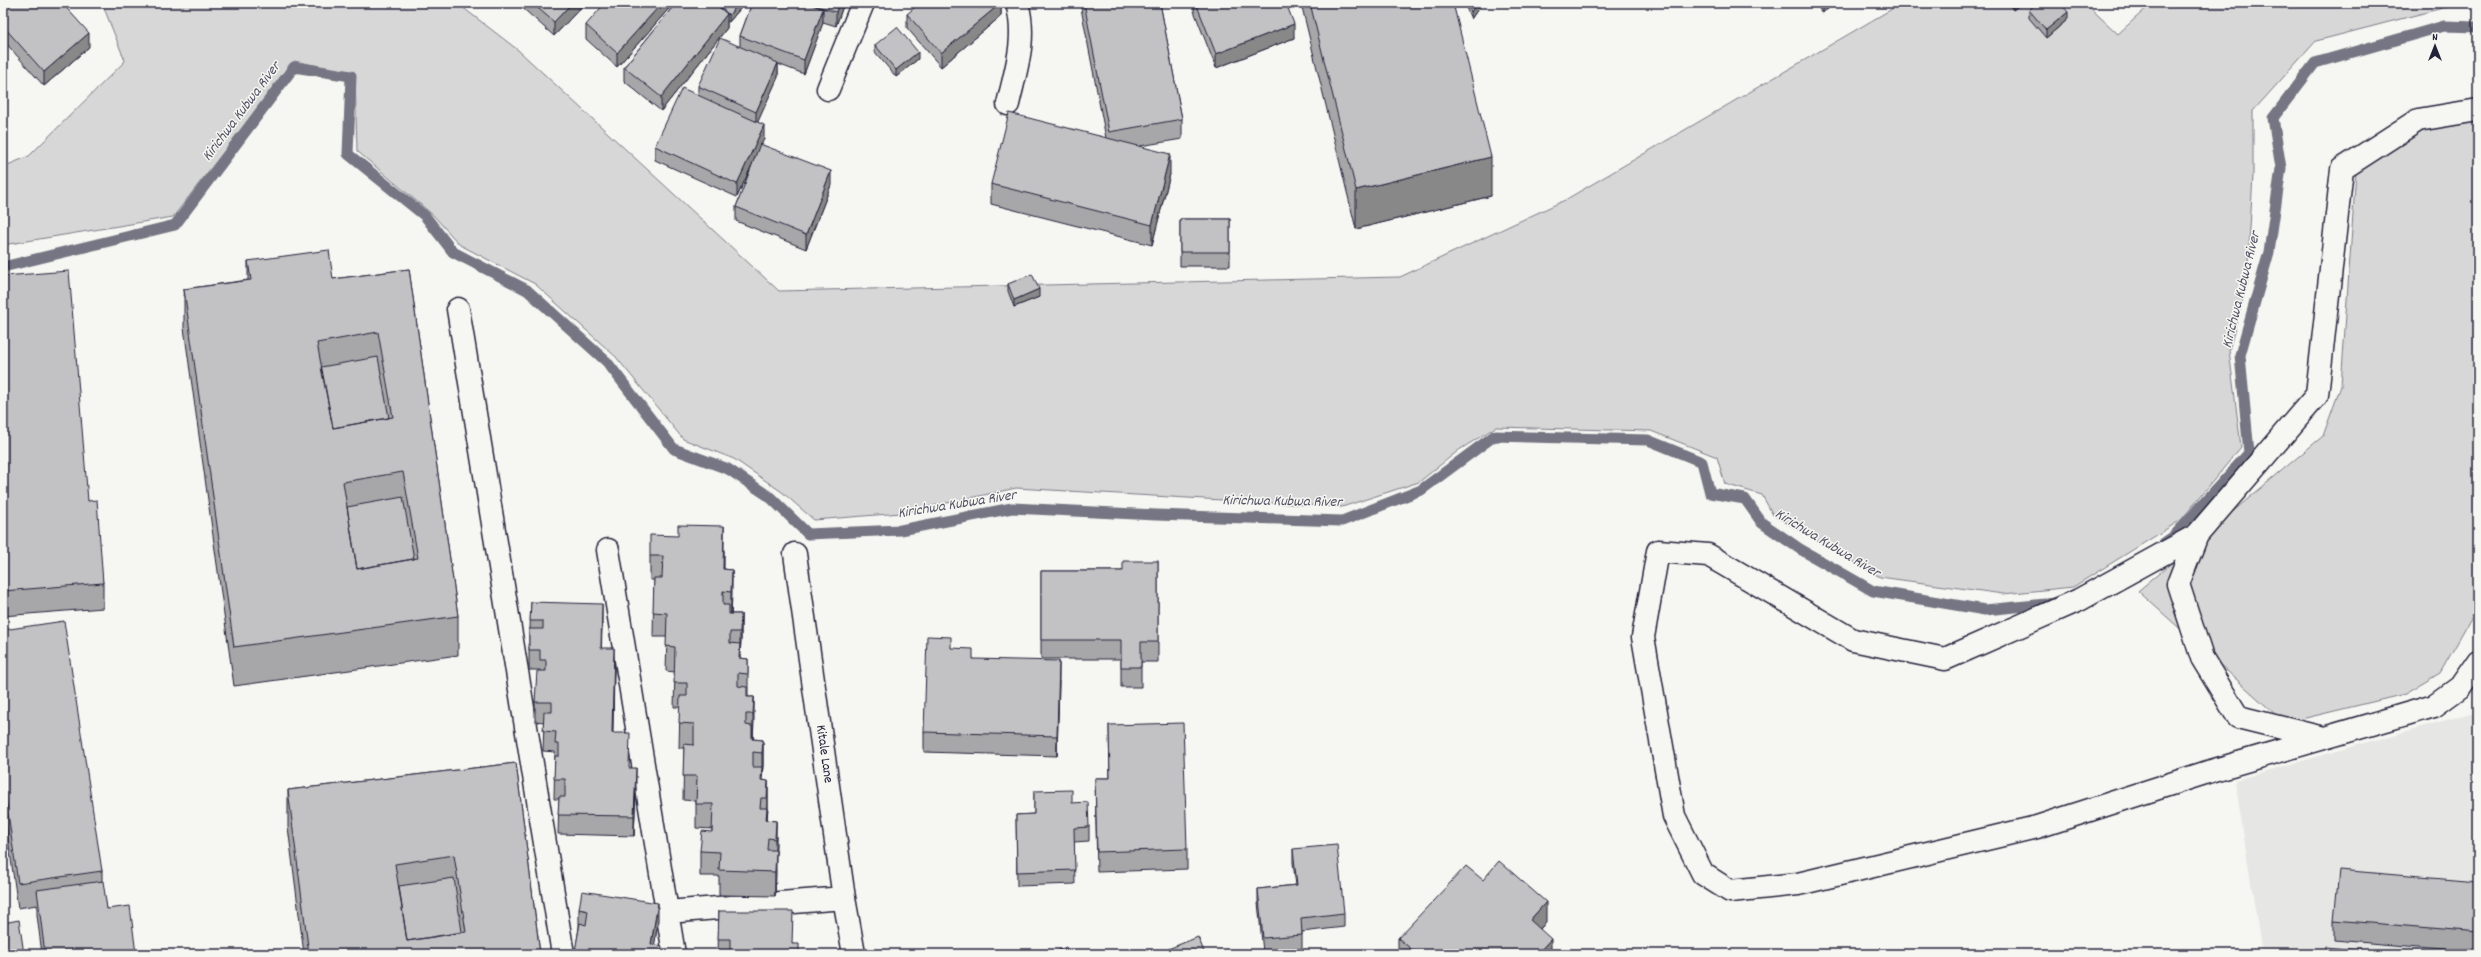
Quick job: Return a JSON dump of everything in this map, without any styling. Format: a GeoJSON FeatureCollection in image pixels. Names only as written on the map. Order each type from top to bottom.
{"type":"FeatureCollection","features":[{"type":"Feature","properties":{"kind":"street"},"geometry":{"type":"LineString","coordinates":[[828,89],[863,3]]}},
{"type":"Feature","properties":{"kind":"street"},"geometry":{"type":"LineString","coordinates":[[1008,104],[1022,40],[1022,22],[1017,3]]}},
{"type":"Feature","properties":{"kind":"street"},"geometry":{"type":"LineString","coordinates":[[2323,738],[2238,716],[2202,658],[2178,584],[2197,535],[2317,395],[2342,169],[2418,120],[2478,110]]}},
{"type":"Feature","properties":{"kind":"street"},"geometry":{"type":"LineString","coordinates":[[458,309],[563,954]]}},
{"type":"Feature","properties":{"kind":"street"},"geometry":{"type":"LineString","coordinates":[[2197,535],[2079,600],[1945,659],[1853,640],[1708,556],[1658,551],[1643,637],[1674,816],[1702,874],[1730,891],[1798,884],[2037,826],[2323,738],[2434,706],[2460,687],[2478,662]]}},
{"type":"Feature","properties":{"kind":"street"},"geometry":{"type":"LineString","coordinates":[[608,550],[674,954]]}},
{"type":"Feature","properties":{"kind":"street","name":"Kitale Lane"},"geometry":{"type":"LineString","coordinates":[[795,554],[844,898],[854,954]]}},
{"type":"Feature","properties":{"kind":"street"},"geometry":{"type":"LineString","coordinates":[[667,912],[844,898]]}},
{"type":"Feature","properties":{"kind":"shaded area"},"geometry":{"type":"Polygon","coordinates":[[[102,3],[457,3],[518,50],[779,291],[1400,277],[1565,200],[1902,3],[2085,3],[2118,34],[2152,3],[2462,3],[2316,41],[2253,111],[2253,174],[2247,284],[2229,350],[2241,447],[2181,520],[2073,587],[2003,594],[1880,577],[1773,515],[1762,495],[1725,484],[1717,457],[1651,431],[1496,427],[1459,450],[1419,482],[1342,507],[1016,488],[901,513],[814,520],[782,492],[734,459],[683,439],[616,357],[535,284],[460,245],[433,215],[357,151],[355,73],[294,61],[173,217],[3,245],[3,167],[29,156],[125,61],[102,3]]]}},
{"type":"Feature","properties":{"kind":"shaded area"},"geometry":{"type":"Polygon","coordinates":[[[2478,118],[2478,607],[2440,673],[2405,694],[2285,723],[2138,591],[2323,436],[2341,386],[2356,171],[2387,140],[2478,118]]]}},
{"type":"Feature","properties":{"kind":"shaded area"},"geometry":{"type":"Polygon","coordinates":[[[2478,711],[2478,954],[2262,954],[2235,780],[2478,711]]]}},
{"type":"Feature","properties":{"kind":"building"},"geometry":{"type":"Polygon","coordinates":[[[3,3],[62,3],[89,33],[44,72],[3,26],[3,3]]]}},
{"type":"Feature","properties":{"kind":"building"},"geometry":{"type":"Polygon","coordinates":[[[532,3],[572,3],[554,22],[532,3]]]}},
{"type":"Feature","properties":{"kind":"building"},"geometry":{"type":"Polygon","coordinates":[[[605,3],[662,3],[617,53],[586,25],[605,3]]]}},
{"type":"Feature","properties":{"kind":"building"},"geometry":{"type":"Polygon","coordinates":[[[676,3],[714,3],[727,14],[661,97],[624,67],[676,3]]]}},
{"type":"Feature","properties":{"kind":"building"},"geometry":{"type":"Polygon","coordinates":[[[716,3],[739,3],[729,15],[716,3]]]}},
{"type":"Feature","properties":{"kind":"building"},"geometry":{"type":"Polygon","coordinates":[[[752,3],[839,3],[836,12],[810,4],[823,9],[804,60],[740,36],[752,3]]]}},
{"type":"Feature","properties":{"kind":"building"},"geometry":{"type":"Polygon","coordinates":[[[920,3],[1001,3],[941,53],[907,14],[920,3]]]}},
{"type":"Feature","properties":{"kind":"building"},"geometry":{"type":"Polygon","coordinates":[[[1084,3],[1160,3],[1182,119],[1109,132],[1084,3]]]}},
{"type":"Feature","properties":{"kind":"building"},"geometry":{"type":"Polygon","coordinates":[[[1196,3],[1286,3],[1294,24],[1216,54],[1196,3]]]}},
{"type":"Feature","properties":{"kind":"building"},"geometry":{"type":"Polygon","coordinates":[[[1310,3],[1453,3],[1491,157],[1356,190],[1310,3]]]}},
{"type":"Feature","properties":{"kind":"building"},"geometry":{"type":"Polygon","coordinates":[[[1467,3],[1477,3],[1471,12],[1467,3]]]}},
{"type":"Feature","properties":{"kind":"building"},"geometry":{"type":"Polygon","coordinates":[[[2037,3],[2060,3],[2068,12],[2046,30],[2029,10],[2037,3]]]}},
{"type":"Feature","properties":{"kind":"building"},"geometry":{"type":"Polygon","coordinates":[[[897,27],[918,52],[896,70],[875,45],[897,27]]]}},
{"type":"Feature","properties":{"kind":"building"},"geometry":{"type":"Polygon","coordinates":[[[720,38],[778,63],[756,112],[698,86],[720,38]]]}},
{"type":"Feature","properties":{"kind":"building"},"geometry":{"type":"Polygon","coordinates":[[[682,88],[764,125],[737,184],[655,146],[682,88]]]}},
{"type":"Feature","properties":{"kind":"building"},"geometry":{"type":"Polygon","coordinates":[[[1009,113],[1170,154],[1152,225],[991,184],[1009,113]]]}},
{"type":"Feature","properties":{"kind":"building"},"geometry":{"type":"Polygon","coordinates":[[[760,144],[831,171],[806,235],[736,207],[760,144]]]}},
{"type":"Feature","properties":{"kind":"building"},"geometry":{"type":"Polygon","coordinates":[[[1180,219],[1230,219],[1230,252],[1180,252],[1180,219]]]}},
{"type":"Feature","properties":{"kind":"building"},"geometry":{"type":"Polygon","coordinates":[[[329,250],[333,279],[409,269],[458,616],[234,647],[184,289],[251,280],[248,261],[329,250]],[[378,332],[317,343],[333,428],[393,417],[378,332]],[[403,472],[343,482],[357,569],[418,558],[403,472]]]}},
{"type":"Feature","properties":{"kind":"building"},"geometry":{"type":"Polygon","coordinates":[[[69,271],[88,501],[97,500],[103,583],[3,591],[3,276],[69,271]]]}},
{"type":"Feature","properties":{"kind":"building"},"geometry":{"type":"Polygon","coordinates":[[[1032,274],[1039,289],[1014,300],[1008,284],[1032,274]]]}},
{"type":"Feature","properties":{"kind":"building"},"geometry":{"type":"Polygon","coordinates":[[[378,357],[389,418],[333,428],[321,367],[378,357]]]}},
{"type":"Feature","properties":{"kind":"building"},"geometry":{"type":"Polygon","coordinates":[[[403,497],[414,559],[357,569],[347,507],[403,497]]]}},
{"type":"Feature","properties":{"kind":"building"},"geometry":{"type":"Polygon","coordinates":[[[678,525],[724,526],[723,569],[732,570],[731,592],[723,591],[723,605],[729,605],[729,614],[741,614],[740,632],[730,632],[730,643],[740,644],[739,658],[748,659],[748,674],[738,673],[738,686],[747,687],[747,697],[754,697],[753,714],[746,714],[746,725],[752,726],[752,739],[763,740],[762,753],[753,752],[753,767],[762,767],[761,780],[768,781],[767,798],[761,798],[760,808],[767,808],[766,820],[776,821],[775,839],[768,838],[767,850],[776,850],[775,872],[719,870],[720,852],[700,851],[702,831],[712,832],[713,804],[696,804],[697,776],[683,776],[684,744],[694,745],[694,724],[679,723],[680,696],[687,696],[687,683],[674,683],[675,647],[666,646],[667,613],[653,612],[654,578],[662,578],[663,556],[650,556],[650,535],[678,536],[678,525]]]}},
{"type":"Feature","properties":{"kind":"building"},"geometry":{"type":"Polygon","coordinates":[[[1123,561],[1158,561],[1158,642],[1141,642],[1141,667],[1121,667],[1121,640],[1041,640],[1041,571],[1123,571],[1123,561]]]}},
{"type":"Feature","properties":{"kind":"building"},"geometry":{"type":"Polygon","coordinates":[[[531,602],[602,604],[601,648],[614,648],[612,733],[630,733],[629,768],[636,768],[634,816],[558,815],[559,797],[565,797],[565,779],[554,779],[555,756],[559,756],[559,744],[555,744],[556,732],[543,731],[544,712],[552,712],[552,702],[535,702],[537,671],[546,671],[546,660],[540,660],[540,650],[529,650],[529,629],[543,629],[543,621],[530,621],[531,602]]]}},
{"type":"Feature","properties":{"kind":"building"},"geometry":{"type":"Polygon","coordinates":[[[64,621],[102,871],[18,883],[3,778],[3,630],[64,621]]]}},
{"type":"Feature","properties":{"kind":"building"},"geometry":{"type":"Polygon","coordinates":[[[927,636],[951,637],[951,648],[973,649],[973,659],[1059,661],[1057,736],[924,732],[927,636]]]}},
{"type":"Feature","properties":{"kind":"building"},"geometry":{"type":"Polygon","coordinates":[[[1183,723],[1187,849],[1097,852],[1095,778],[1110,778],[1109,725],[1183,723]]]}},
{"type":"Feature","properties":{"kind":"building"},"geometry":{"type":"Polygon","coordinates":[[[516,763],[540,954],[309,954],[288,790],[516,763]],[[454,855],[395,864],[407,941],[466,932],[454,855]]]}},
{"type":"Feature","properties":{"kind":"building"},"geometry":{"type":"Polygon","coordinates":[[[1072,790],[1072,803],[1088,802],[1089,827],[1074,828],[1075,870],[1017,872],[1016,815],[1034,814],[1034,791],[1072,790]]]}},
{"type":"Feature","properties":{"kind":"building"},"geometry":{"type":"Polygon","coordinates":[[[1337,845],[1344,913],[1301,918],[1302,935],[1263,938],[1258,889],[1297,885],[1293,849],[1337,845]]]}},
{"type":"Feature","properties":{"kind":"building"},"geometry":{"type":"Polygon","coordinates":[[[1499,861],[1546,902],[1530,920],[1551,939],[1537,954],[1417,954],[1398,938],[1466,866],[1483,880],[1499,861]]]}},
{"type":"Feature","properties":{"kind":"building"},"geometry":{"type":"Polygon","coordinates":[[[2339,870],[2478,882],[2478,932],[2334,920],[2339,870]]]}},
{"type":"Feature","properties":{"kind":"building"},"geometry":{"type":"Polygon","coordinates":[[[454,878],[462,932],[407,941],[399,886],[454,878]]]}},
{"type":"Feature","properties":{"kind":"building"},"geometry":{"type":"Polygon","coordinates":[[[103,881],[107,909],[130,906],[136,954],[45,954],[37,890],[103,881]]]}},
{"type":"Feature","properties":{"kind":"building"},"geometry":{"type":"Polygon","coordinates":[[[582,891],[658,903],[651,944],[662,946],[661,954],[591,954],[575,951],[580,923],[586,925],[588,911],[579,909],[582,891]]]}},
{"type":"Feature","properties":{"kind":"building"},"geometry":{"type":"Polygon","coordinates":[[[719,911],[793,911],[792,944],[799,944],[799,954],[730,954],[730,939],[718,939],[719,911]]]}},
{"type":"Feature","properties":{"kind":"building"},"geometry":{"type":"Polygon","coordinates":[[[19,920],[24,954],[3,954],[3,923],[19,920]]]}},
{"type":"Feature","properties":{"kind":"building"},"geometry":{"type":"Polygon","coordinates":[[[1198,937],[1205,954],[1170,954],[1168,949],[1198,937]]]}},
{"type":"Feature","properties":{"kind":"building"},"geometry":{"type":"Polygon","coordinates":[[[1066,947],[1069,954],[1050,954],[1066,947]]]}},
{"type":"Feature","properties":{"kind":"building"},"geometry":{"type":"Polygon","coordinates":[[[2325,947],[2405,954],[2324,954],[2325,947]]]}},
{"type":"Feature","properties":{"kind":"waterway","name":"Kirichwa Kubwa River"},"geometry":{"type":"LineString","coordinates":[[2164,543],[2174,536],[2249,453],[2240,355],[2269,252],[2281,168],[2273,118],[2315,63],[2444,26],[2478,27]]}},
{"type":"Feature","properties":{"kind":"waterway","name":"Kirichwa Kubwa River"},"geometry":{"type":"LineString","coordinates":[[3,267],[175,225],[294,67],[351,76],[348,154],[425,216],[453,252],[527,290],[607,362],[674,449],[728,469],[770,497],[808,534],[901,530],[1012,508],[1156,515],[1342,521],[1421,490],[1494,436],[1648,440],[1702,462],[1710,493],[1745,499],[1762,523],[1800,549],[1873,591],[1985,610],[2056,603]]}}]}
